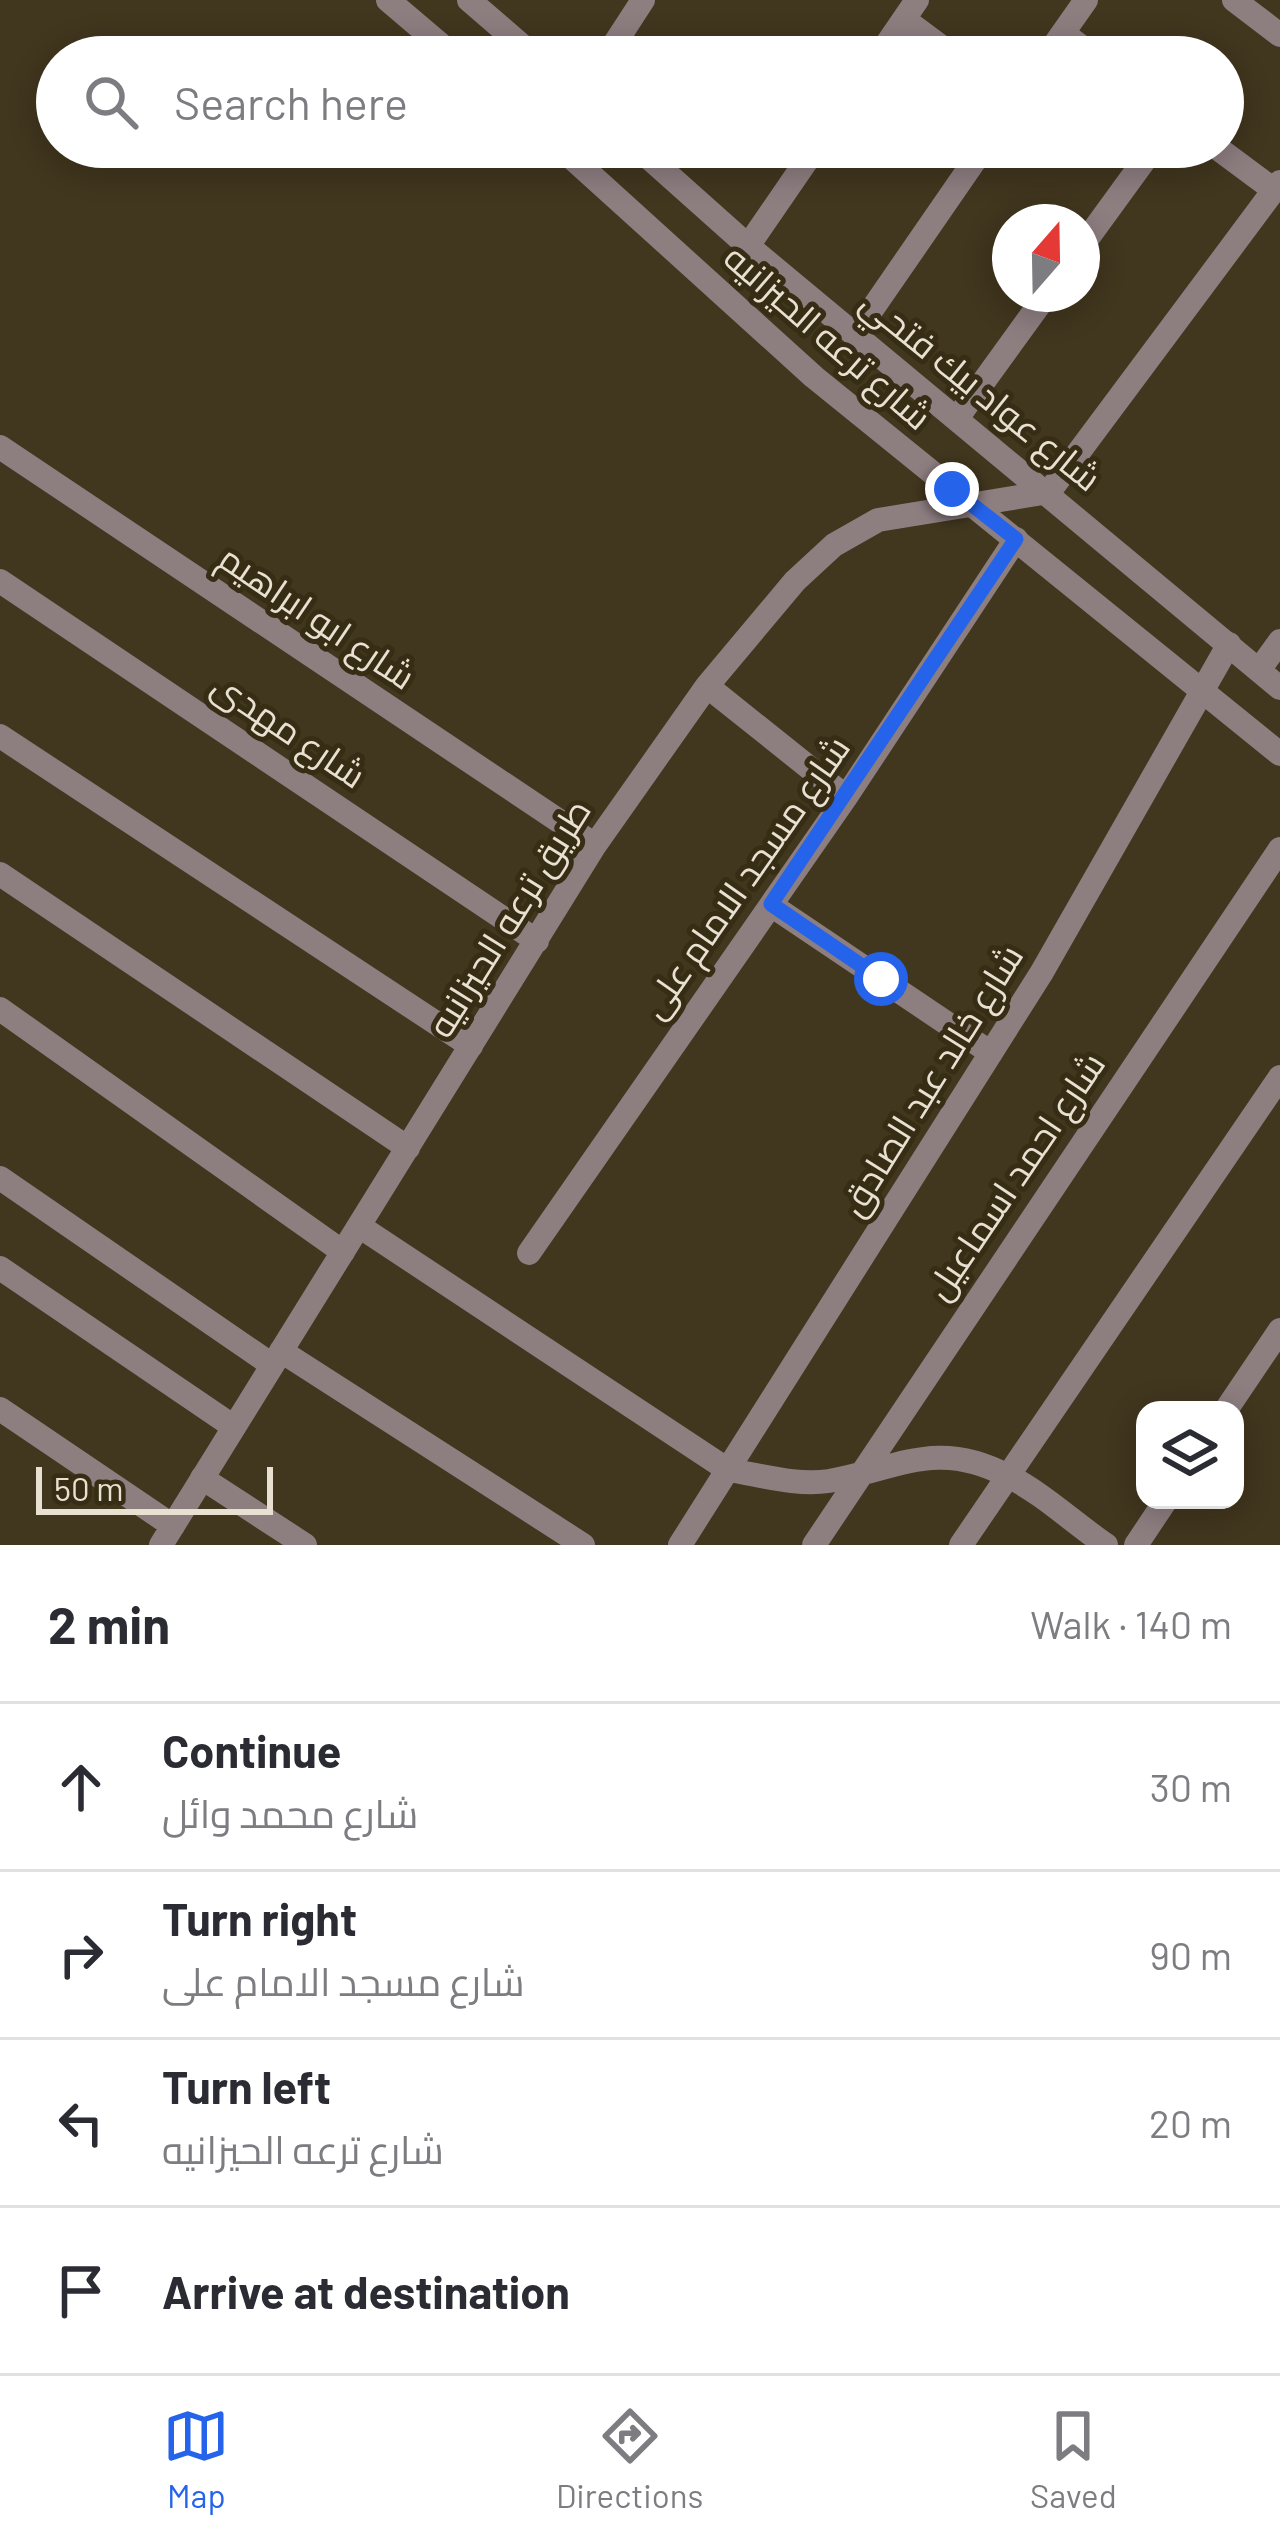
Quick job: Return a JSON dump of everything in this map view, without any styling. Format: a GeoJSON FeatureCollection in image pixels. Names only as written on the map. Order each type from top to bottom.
{"type":"FeatureCollection","features":[{"type":"Feature","properties":{"kind":"street"},"geometry":{"type":"LineString","coordinates":[[388,0],[430,36]]}},
{"type":"Feature","properties":{"kind":"street"},"geometry":{"type":"LineString","coordinates":[[469,0],[511,36]]}},
{"type":"Feature","properties":{"kind":"street"},"geometry":{"type":"LineString","coordinates":[[620,36],[643,0]]}},
{"type":"Feature","properties":{"kind":"street"},"geometry":{"type":"LineString","coordinates":[[1061,36],[1086,0]]}},
{"type":"Feature","properties":{"kind":"street"},"geometry":{"type":"LineString","coordinates":[[1234,0],[1280,34]]}},
{"type":"Feature","properties":{"kind":"street"},"geometry":{"type":"LineString","coordinates":[[892,36],[910,10],[935,36]]}},
{"type":"Feature","properties":{"kind":"street"},"geometry":{"type":"LineString","coordinates":[[1063,33],[1067,36]]}},
{"type":"Feature","properties":{"kind":"street"},"geometry":{"type":"LineString","coordinates":[[1049,492],[1277,186],[1244,165]]}},
{"type":"Feature","properties":{"kind":"street","name":"شارع ترعه الحيزانيه"},"geometry":{"type":"LineString","coordinates":[[583,168],[814,377],[1280,754]]}},
{"type":"Feature","properties":{"kind":"street","name":"شارع عواد بيك فتحي"},"geometry":{"type":"LineString","coordinates":[[661,168],[1280,688]]}},
{"type":"Feature","properties":{"kind":"street"},"geometry":{"type":"LineString","coordinates":[[748,246],[802,168]]}},
{"type":"Feature","properties":{"kind":"street"},"geometry":{"type":"LineString","coordinates":[[855,334],[970,168]]}},
{"type":"Feature","properties":{"kind":"street"},"geometry":{"type":"LineString","coordinates":[[1100,221],[1139,168]]}},
{"type":"Feature","properties":{"kind":"street"},"geometry":{"type":"LineString","coordinates":[[958,417],[1034,312]]}},
{"type":"Feature","properties":{"kind":"street","name":"شارع ابو ابراهيم"},"geometry":{"type":"LineString","coordinates":[[0,447],[595,845]]}},
{"type":"Feature","properties":{"kind":"street","name":"طريق ترعه الحيزانيه"},"geometry":{"type":"LineString","coordinates":[[167,1535],[595,845],[706,686],[795,581],[834,545],[878,520],[1049,492]]}},
{"type":"Feature","properties":{"kind":"street","name":"شارع مسجد الامام على"},"geometry":{"type":"LineString","coordinates":[[530,1253],[846,797],[1016,539]]}},
{"type":"Feature","properties":{"kind":"street","name":"شارع مهدى"},"geometry":{"type":"LineString","coordinates":[[0,581],[537,941]]}},
{"type":"Feature","properties":{"kind":"street"},"geometry":{"type":"LineString","coordinates":[[1258,670],[1280,641]]}},
{"type":"Feature","properties":{"kind":"street","name":"شارع خالد عبد الصادق"},"geometry":{"type":"LineString","coordinates":[[680,1545],[991,1053],[1228,644]]}},
{"type":"Feature","properties":{"kind":"street"},"geometry":{"type":"LineString","coordinates":[[706,686],[846,797]]}},
{"type":"Feature","properties":{"kind":"street"},"geometry":{"type":"LineString","coordinates":[[0,736],[471,1046]]}},
{"type":"Feature","properties":{"kind":"street","name":"شارع احمد اسماعيل"},"geometry":{"type":"LineString","coordinates":[[814,1545],[1280,849]]}},
{"type":"Feature","properties":{"kind":"street"},"geometry":{"type":"LineString","coordinates":[[0,874],[408,1148]]}},
{"type":"Feature","properties":{"kind":"street"},"geometry":{"type":"LineString","coordinates":[[771,904],[991,1053]]}},
{"type":"Feature","properties":{"kind":"street"},"geometry":{"type":"LineString","coordinates":[[0,1009],[344,1252]]}},
{"type":"Feature","properties":{"kind":"street"},"geometry":{"type":"LineString","coordinates":[[961,1545],[1280,1077]]}},
{"type":"Feature","properties":{"kind":"street"},"geometry":{"type":"LineString","coordinates":[[0,1178],[277,1358],[584,1545]]}},
{"type":"Feature","properties":{"kind":"street"},"geometry":{"type":"LineString","coordinates":[[359,1226],[728,1469],[799,1482],[932,1457],[970,1462],[1008,1476],[1106,1545]]}},
{"type":"Feature","properties":{"kind":"street"},"geometry":{"type":"LineString","coordinates":[[0,1268],[234,1426]]}},
{"type":"Feature","properties":{"kind":"street"},"geometry":{"type":"LineString","coordinates":[[1232,1401],[1280,1330]]}},
{"type":"Feature","properties":{"kind":"street"},"geometry":{"type":"LineString","coordinates":[[0,1409],[167,1535]]}},
{"type":"Feature","properties":{"kind":"street"},"geometry":{"type":"LineString","coordinates":[[202,1478],[305,1545]]}},
{"type":"Feature","properties":{"kind":"street"},"geometry":{"type":"LineString","coordinates":[[1136,1545],[1160,1509]]}},
{"type":"Feature","properties":{"kind":"route"},"geometry":{"type":"LineString","coordinates":[[881,979],[771,904],[1016,539],[952,489]]}}]}
